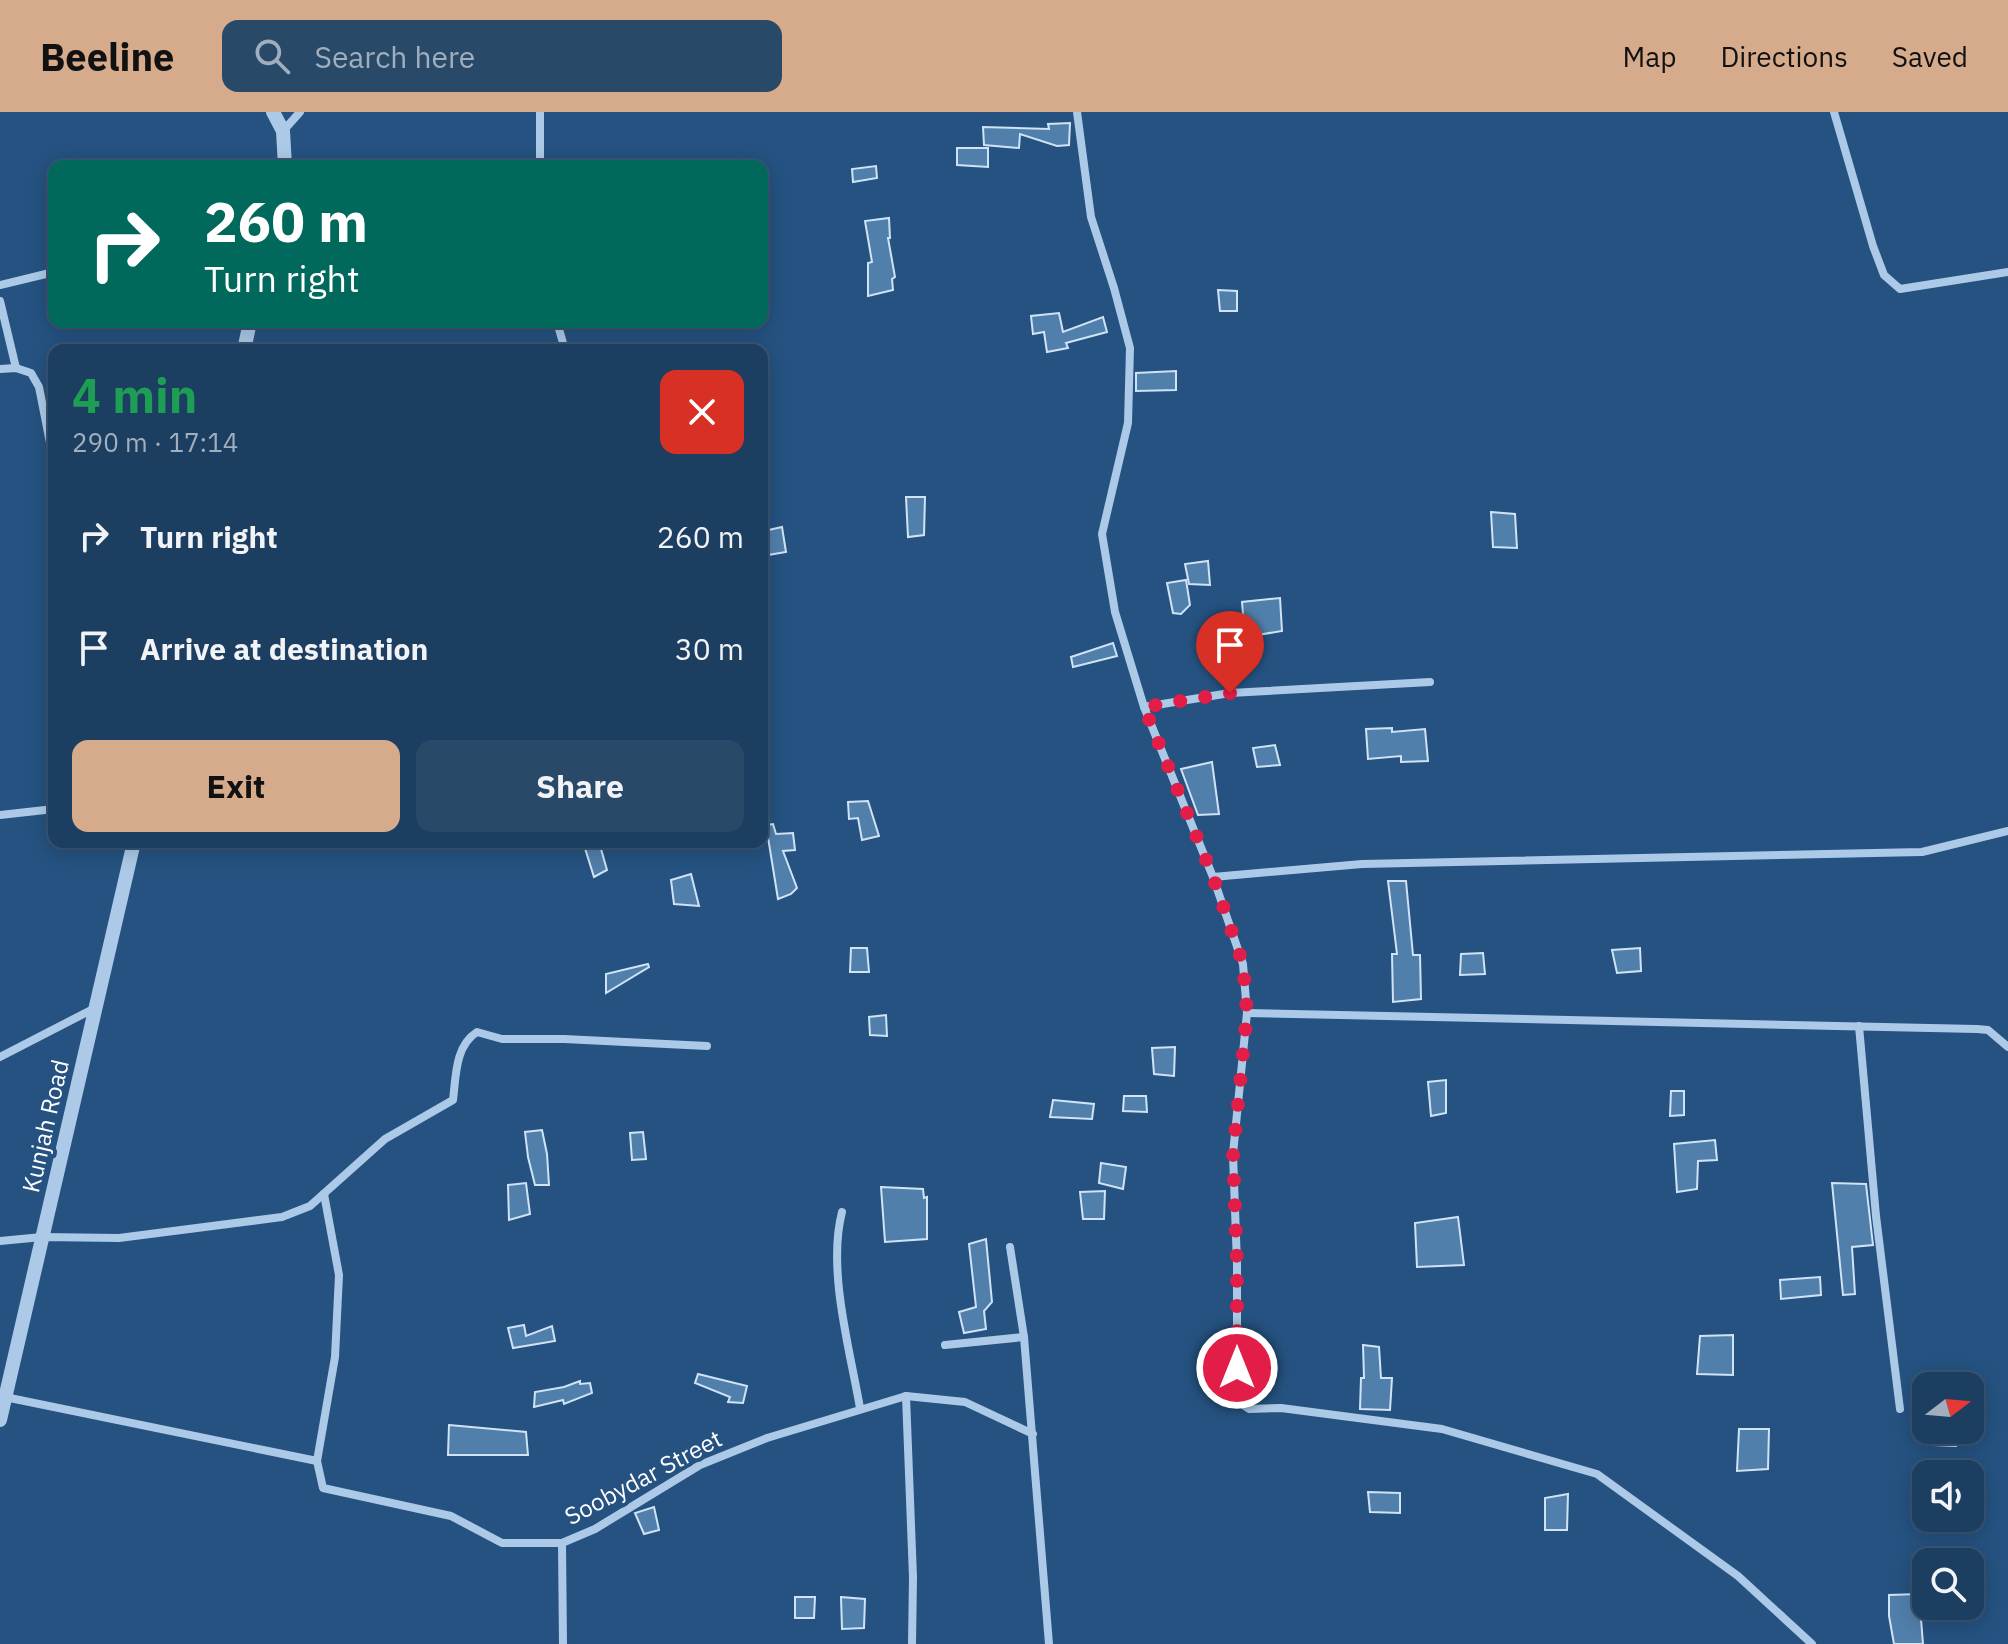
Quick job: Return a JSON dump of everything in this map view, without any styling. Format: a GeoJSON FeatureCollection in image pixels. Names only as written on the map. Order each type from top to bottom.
{"type":"FeatureCollection","features":[{"type":"Feature","properties":{"kind":"street"},"geometry":{"type":"LineString","coordinates":[[273,112],[283,131],[285,160]]}},
{"type":"Feature","properties":{"kind":"street"},"geometry":{"type":"LineString","coordinates":[[283,131],[300,112]]}},
{"type":"Feature","properties":{"kind":"street"},"geometry":{"type":"LineString","coordinates":[[540,112],[540,160]]}},
{"type":"Feature","properties":{"kind":"street"},"geometry":{"type":"LineString","coordinates":[[1077,112],[1091,217],[1130,348],[1128,423],[1102,534],[1115,612],[1144,707],[1213,877],[1243,964],[1247,1013],[1233,1154],[1237,1394],[1240,1403],[1249,1409],[1281,1408],[1442,1429],[1597,1474],[1738,1576],[1812,1644]]}},
{"type":"Feature","properties":{"kind":"street"},"geometry":{"type":"LineString","coordinates":[[1834,112],[1884,275],[1900,289],[2008,272]]}},
{"type":"Feature","properties":{"kind":"street"},"geometry":{"type":"LineString","coordinates":[[0,285],[48,273]]}},
{"type":"Feature","properties":{"kind":"street"},"geometry":{"type":"LineString","coordinates":[[0,301],[16,368]]}},
{"type":"Feature","properties":{"kind":"street"},"geometry":{"type":"LineString","coordinates":[[0,369],[16,368],[31,373],[39,387],[48,433]]}},
{"type":"Feature","properties":{"kind":"street"},"geometry":{"type":"LineString","coordinates":[[1144,707],[1230,693],[1430,682]]}},
{"type":"Feature","properties":{"kind":"street"},"geometry":{"type":"LineString","coordinates":[[0,815],[48,810]]}},
{"type":"Feature","properties":{"kind":"street"},"geometry":{"type":"LineString","coordinates":[[1213,877],[1362,864],[1922,852],[2008,831]]}},
{"type":"Feature","properties":{"kind":"street","name":"Kunjah Road"},"geometry":{"type":"LineString","coordinates":[[0,1420],[133,848]]}},
{"type":"Feature","properties":{"kind":"street"},"geometry":{"type":"LineString","coordinates":[[0,1057],[95,1008]]}},
{"type":"Feature","properties":{"kind":"street"},"geometry":{"type":"LineString","coordinates":[[1247,1013],[1977,1029],[1988,1030],[2008,1047]]}},
{"type":"Feature","properties":{"kind":"street"},"geometry":{"type":"LineString","coordinates":[[1859,1026],[1876,1216],[1900,1409]]}},
{"type":"Feature","properties":{"kind":"street"},"geometry":{"type":"LineString","coordinates":[[0,1241],[42,1237],[119,1238],[282,1217],[310,1206],[385,1139],[453,1100],[459,1055],[466,1039],[477,1032],[502,1039],[707,1046]]}},
{"type":"Feature","properties":{"kind":"street"},"geometry":{"type":"LineString","coordinates":[[5,1397],[317,1461],[335,1357],[339,1275],[324,1194]]}},
{"type":"Feature","properties":{"kind":"street"},"geometry":{"type":"LineString","coordinates":[[842,1212],[838,1226],[838,1282],[860,1408]]}},
{"type":"Feature","properties":{"kind":"street"},"geometry":{"type":"LineString","coordinates":[[1010,1247],[1024,1337],[1049,1644]]}},
{"type":"Feature","properties":{"kind":"street"},"geometry":{"type":"LineString","coordinates":[[945,1345],[1024,1337]]}},
{"type":"Feature","properties":{"kind":"street"},"geometry":{"type":"LineString","coordinates":[[906,1396],[913,1577],[912,1644]]}},
{"type":"Feature","properties":{"kind":"street","name":"Soobydar Street"},"geometry":{"type":"LineString","coordinates":[[317,1461],[323,1488],[451,1516],[502,1543],[562,1543],[595,1529],[700,1465],[767,1438],[906,1396],[965,1402],[1033,1434]]}},
{"type":"Feature","properties":{"kind":"street"},"geometry":{"type":"LineString","coordinates":[[562,1543],[563,1644]]}},
{"type":"Feature","properties":{"kind":"building"},"geometry":{"type":"Polygon","coordinates":[[[1070,123],[1069,145],[1057,146],[1020,134],[1019,148],[984,145],[983,127],[1049,129],[1048,124],[1070,123]]]}},
{"type":"Feature","properties":{"kind":"building"},"geometry":{"type":"Polygon","coordinates":[[[957,148],[988,148],[988,167],[957,165],[957,148]]]}},
{"type":"Feature","properties":{"kind":"building"},"geometry":{"type":"Polygon","coordinates":[[[876,166],[877,178],[853,182],[852,169],[876,166]]]}},
{"type":"Feature","properties":{"kind":"building"},"geometry":{"type":"Polygon","coordinates":[[[889,218],[888,238],[895,277],[892,279],[893,290],[868,296],[868,263],[872,262],[865,221],[889,218]]]}},
{"type":"Feature","properties":{"kind":"building"},"geometry":{"type":"Polygon","coordinates":[[[1218,290],[1237,291],[1237,311],[1220,311],[1218,290]]]}},
{"type":"Feature","properties":{"kind":"building"},"geometry":{"type":"Polygon","coordinates":[[[1059,313],[1063,332],[1103,317],[1107,332],[1066,343],[1068,348],[1047,352],[1044,332],[1033,334],[1031,316],[1059,313]]]}},
{"type":"Feature","properties":{"kind":"building"},"geometry":{"type":"Polygon","coordinates":[[[1176,371],[1176,390],[1136,391],[1136,373],[1176,371]]]}},
{"type":"Feature","properties":{"kind":"building"},"geometry":{"type":"Polygon","coordinates":[[[906,497],[925,497],[924,535],[908,537],[906,497]]]}},
{"type":"Feature","properties":{"kind":"building"},"geometry":{"type":"Polygon","coordinates":[[[1491,512],[1515,514],[1517,548],[1493,547],[1491,512]]]}},
{"type":"Feature","properties":{"kind":"building"},"geometry":{"type":"Polygon","coordinates":[[[782,527],[786,552],[768,555],[768,530],[782,527]]]}},
{"type":"Feature","properties":{"kind":"building"},"geometry":{"type":"Polygon","coordinates":[[[1208,561],[1210,585],[1189,584],[1185,564],[1208,561]]]}},
{"type":"Feature","properties":{"kind":"building"},"geometry":{"type":"Polygon","coordinates":[[[1186,580],[1190,605],[1181,614],[1173,613],[1167,583],[1186,580]]]}},
{"type":"Feature","properties":{"kind":"building"},"geometry":{"type":"Polygon","coordinates":[[[1280,598],[1282,631],[1245,637],[1242,602],[1280,598]]]}},
{"type":"Feature","properties":{"kind":"building"},"geometry":{"type":"Polygon","coordinates":[[[1113,643],[1117,656],[1073,667],[1071,657],[1113,643]]]}},
{"type":"Feature","properties":{"kind":"building"},"geometry":{"type":"Polygon","coordinates":[[[1392,728],[1392,732],[1425,729],[1428,761],[1401,762],[1401,756],[1368,759],[1366,729],[1392,728]]]}},
{"type":"Feature","properties":{"kind":"building"},"geometry":{"type":"Polygon","coordinates":[[[1275,745],[1280,765],[1257,767],[1253,748],[1275,745]]]}},
{"type":"Feature","properties":{"kind":"building"},"geometry":{"type":"Polygon","coordinates":[[[1212,762],[1219,814],[1198,815],[1181,769],[1212,762]]]}},
{"type":"Feature","properties":{"kind":"building"},"geometry":{"type":"Polygon","coordinates":[[[868,801],[879,836],[862,840],[858,818],[849,819],[848,802],[868,801]]]}},
{"type":"Feature","properties":{"kind":"building"},"geometry":{"type":"Polygon","coordinates":[[[773,824],[776,834],[793,833],[795,850],[783,851],[797,888],[778,899],[768,837],[768,825],[773,824]]]}},
{"type":"Feature","properties":{"kind":"building"},"geometry":{"type":"Polygon","coordinates":[[[585,848],[601,848],[607,870],[594,877],[585,848]]]}},
{"type":"Feature","properties":{"kind":"building"},"geometry":{"type":"Polygon","coordinates":[[[691,874],[699,906],[674,904],[671,880],[691,874]]]}},
{"type":"Feature","properties":{"kind":"building"},"geometry":{"type":"Polygon","coordinates":[[[1388,881],[1406,881],[1413,955],[1420,955],[1421,999],[1393,1002],[1392,954],[1397,954],[1388,881]]]}},
{"type":"Feature","properties":{"kind":"building"},"geometry":{"type":"Polygon","coordinates":[[[851,948],[867,948],[869,972],[850,972],[851,948]]]}},
{"type":"Feature","properties":{"kind":"building"},"geometry":{"type":"Polygon","coordinates":[[[1640,948],[1641,971],[1617,973],[1612,950],[1640,948]]]}},
{"type":"Feature","properties":{"kind":"building"},"geometry":{"type":"Polygon","coordinates":[[[1483,953],[1485,974],[1460,975],[1461,954],[1483,953]]]}},
{"type":"Feature","properties":{"kind":"building"},"geometry":{"type":"Polygon","coordinates":[[[648,964],[649,967],[606,993],[606,974],[648,964]]]}},
{"type":"Feature","properties":{"kind":"building"},"geometry":{"type":"Polygon","coordinates":[[[886,1015],[887,1036],[870,1035],[869,1017],[886,1015]]]}},
{"type":"Feature","properties":{"kind":"building"},"geometry":{"type":"Polygon","coordinates":[[[1175,1047],[1174,1076],[1154,1074],[1152,1048],[1175,1047]]]}},
{"type":"Feature","properties":{"kind":"building"},"geometry":{"type":"Polygon","coordinates":[[[1446,1080],[1446,1113],[1431,1116],[1428,1082],[1446,1080]]]}},
{"type":"Feature","properties":{"kind":"building"},"geometry":{"type":"Polygon","coordinates":[[[1671,1091],[1684,1091],[1684,1115],[1670,1116],[1671,1091]]]}},
{"type":"Feature","properties":{"kind":"building"},"geometry":{"type":"Polygon","coordinates":[[[1124,1096],[1146,1096],[1147,1112],[1123,1111],[1124,1096]]]}},
{"type":"Feature","properties":{"kind":"building"},"geometry":{"type":"Polygon","coordinates":[[[1053,1100],[1094,1104],[1092,1119],[1050,1117],[1053,1100]]]}},
{"type":"Feature","properties":{"kind":"building"},"geometry":{"type":"Polygon","coordinates":[[[542,1130],[549,1185],[535,1185],[525,1132],[542,1130]]]}},
{"type":"Feature","properties":{"kind":"building"},"geometry":{"type":"Polygon","coordinates":[[[643,1132],[646,1159],[632,1160],[630,1133],[643,1132]]]}},
{"type":"Feature","properties":{"kind":"building"},"geometry":{"type":"Polygon","coordinates":[[[1715,1140],[1717,1160],[1698,1161],[1697,1189],[1677,1192],[1674,1144],[1715,1140]]]}},
{"type":"Feature","properties":{"kind":"building"},"geometry":{"type":"Polygon","coordinates":[[[1101,1163],[1126,1167],[1123,1189],[1099,1183],[1101,1163]]]}},
{"type":"Feature","properties":{"kind":"building"},"geometry":{"type":"Polygon","coordinates":[[[526,1183],[530,1214],[509,1220],[508,1185],[526,1183]]]}},
{"type":"Feature","properties":{"kind":"building"},"geometry":{"type":"Polygon","coordinates":[[[1832,1183],[1866,1184],[1873,1245],[1852,1247],[1855,1294],[1843,1295],[1832,1183]]]}},
{"type":"Feature","properties":{"kind":"building"},"geometry":{"type":"Polygon","coordinates":[[[881,1187],[923,1189],[924,1198],[927,1197],[927,1239],[885,1242],[881,1187]]]}},
{"type":"Feature","properties":{"kind":"building"},"geometry":{"type":"Polygon","coordinates":[[[1105,1191],[1104,1219],[1083,1219],[1080,1192],[1105,1191]]]}},
{"type":"Feature","properties":{"kind":"building"},"geometry":{"type":"Polygon","coordinates":[[[1458,1217],[1464,1265],[1417,1267],[1415,1223],[1458,1217]]]}},
{"type":"Feature","properties":{"kind":"building"},"geometry":{"type":"Polygon","coordinates":[[[986,1239],[992,1302],[984,1311],[986,1329],[964,1333],[959,1312],[976,1307],[969,1244],[986,1239]]]}},
{"type":"Feature","properties":{"kind":"building"},"geometry":{"type":"Polygon","coordinates":[[[1820,1277],[1821,1295],[1781,1299],[1780,1280],[1820,1277]]]}},
{"type":"Feature","properties":{"kind":"building"},"geometry":{"type":"Polygon","coordinates":[[[524,1325],[526,1336],[552,1326],[555,1341],[513,1348],[508,1328],[524,1325]]]}},
{"type":"Feature","properties":{"kind":"building"},"geometry":{"type":"Polygon","coordinates":[[[1733,1335],[1733,1375],[1697,1374],[1700,1336],[1733,1335]]]}},
{"type":"Feature","properties":{"kind":"building"},"geometry":{"type":"Polygon","coordinates":[[[1363,1345],[1379,1347],[1381,1378],[1392,1378],[1390,1410],[1360,1409],[1361,1378],[1364,1378],[1363,1345]]]}},
{"type":"Feature","properties":{"kind":"building"},"geometry":{"type":"Polygon","coordinates":[[[698,1374],[747,1386],[743,1403],[728,1402],[730,1397],[695,1383],[698,1374]]]}},
{"type":"Feature","properties":{"kind":"building"},"geometry":{"type":"Polygon","coordinates":[[[580,1381],[580,1384],[590,1383],[592,1393],[564,1404],[563,1400],[534,1407],[535,1392],[580,1381]]]}},
{"type":"Feature","properties":{"kind":"building"},"geometry":{"type":"Polygon","coordinates":[[[449,1425],[526,1432],[528,1455],[448,1455],[449,1425]]]}},
{"type":"Feature","properties":{"kind":"building"},"geometry":{"type":"Polygon","coordinates":[[[1739,1429],[1769,1429],[1768,1469],[1737,1471],[1739,1429]]]}},
{"type":"Feature","properties":{"kind":"building"},"geometry":{"type":"Polygon","coordinates":[[[1368,1492],[1400,1493],[1400,1513],[1370,1512],[1368,1492]]]}},
{"type":"Feature","properties":{"kind":"building"},"geometry":{"type":"Polygon","coordinates":[[[1568,1494],[1567,1530],[1545,1530],[1545,1498],[1568,1494]]]}},
{"type":"Feature","properties":{"kind":"building"},"geometry":{"type":"Polygon","coordinates":[[[654,1507],[659,1530],[644,1534],[635,1513],[654,1507]]]}},
{"type":"Feature","properties":{"kind":"building"},"geometry":{"type":"Polygon","coordinates":[[[1912,1594],[1912,1620],[1921,1620],[1923,1644],[1894,1644],[1889,1595],[1912,1594]]]}},
{"type":"Feature","properties":{"kind":"building"},"geometry":{"type":"Polygon","coordinates":[[[795,1597],[815,1597],[814,1618],[795,1618],[795,1597]]]}},
{"type":"Feature","properties":{"kind":"building"},"geometry":{"type":"Polygon","coordinates":[[[841,1597],[865,1599],[864,1628],[842,1629],[841,1597]]]}},
{"type":"Feature","properties":{"kind":"route"},"geometry":{"type":"LineString","coordinates":[[1230,693],[1144,707],[1213,877],[1243,964],[1247,1013],[1233,1154],[1237,1368]]}}]}
